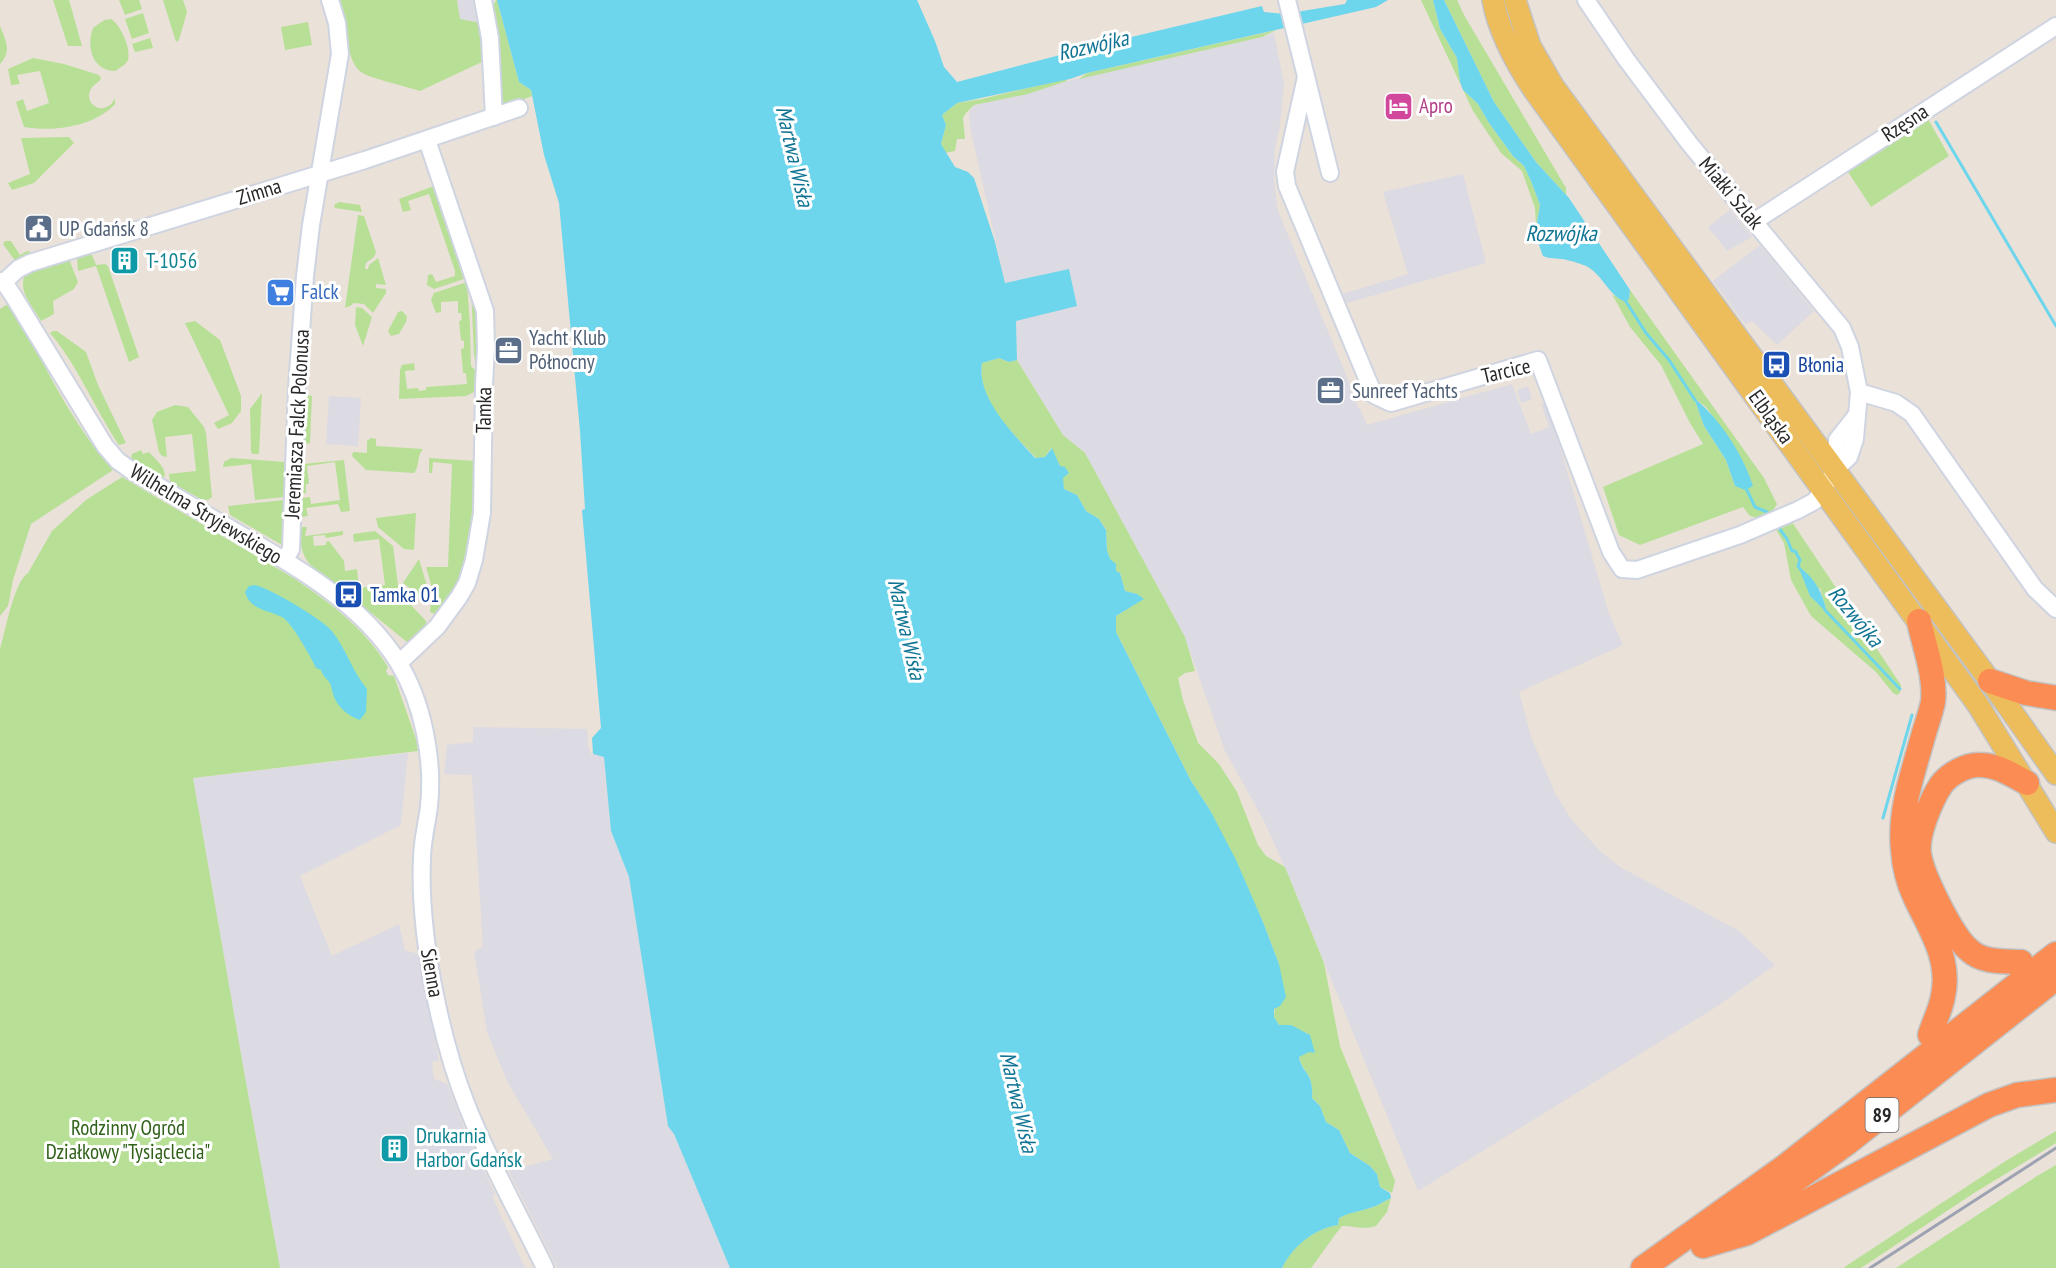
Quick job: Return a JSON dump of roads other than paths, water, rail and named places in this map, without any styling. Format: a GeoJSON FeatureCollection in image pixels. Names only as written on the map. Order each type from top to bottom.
{"type":"FeatureCollection","features":[{"type":"Feature","properties":{"kind":"highway"},"geometry":{"type":"LineString","coordinates":[[1919,621],[1933,702],[1907,797],[1903,824],[1903,848],[1906,874],[1943,958],[1945,976],[1943,996],[1930,1035]]}},
{"type":"Feature","properties":{"kind":"highway"},"geometry":{"type":"LineString","coordinates":[[1990,681],[2026,693],[2056,698]]}},
{"type":"Feature","properties":{"kind":"highway"},"geometry":{"type":"LineString","coordinates":[[2021,962],[1989,961],[1969,951],[1955,934],[1923,871],[1918,840],[1922,825],[1941,786],[1952,775],[1979,764],[1995,767],[2027,783]]}},
{"type":"Feature","properties":{"kind":"highway"},"geometry":{"type":"LineString","coordinates":[[1783,1168],[1805,1133],[2056,936]]}},
{"type":"Feature","properties":{"kind":"highway","name":"89"},"geometry":{"type":"LineString","coordinates":[[1642,1268],[1783,1168],[2056,954]]}},
{"type":"Feature","properties":{"kind":"highway","name":"89"},"geometry":{"type":"LineString","coordinates":[[1669,1268],[1847,1143],[2056,978]]}},
{"type":"Feature","properties":{"kind":"highway"},"geometry":{"type":"LineString","coordinates":[[1703,1246],[1747,1233],[1966,1116],[2017,1095],[2056,1090]]}},
{"type":"Feature","properties":{"kind":"main road","name":"Elbląska"},"geometry":{"type":"LineString","coordinates":[[1493,0],[1500,27],[1510,49],[1534,90],[1919,621],[1978,705],[2056,832]]}},
{"type":"Feature","properties":{"kind":"main road","name":"Elbląska"},"geometry":{"type":"LineString","coordinates":[[1515,0],[1530,46],[1553,86],[2056,774]]}},
{"type":"Feature","properties":{"kind":"street","name":"Jeremiasza Falck Polonusa"},"geometry":{"type":"LineString","coordinates":[[285,560],[291,549],[297,392],[305,276],[340,54],[340,38],[330,0]]}},
{"type":"Feature","properties":{"kind":"street"},"geometry":{"type":"LineString","coordinates":[[483,0],[490,38],[494,117]]}},
{"type":"Feature","properties":{"kind":"street","name":"Miałki Szlak"},"geometry":{"type":"LineString","coordinates":[[1586,0],[1626,59],[1689,143],[1842,328],[1850,347],[1859,392],[1855,439],[1849,457],[1835,470],[1823,489]]}},
{"type":"Feature","properties":{"kind":"street","name":"Tarcice"},"geometry":{"type":"LineString","coordinates":[[1288,5],[1330,173]]}},
{"type":"Feature","properties":{"kind":"street","name":"Rzęsna"},"geometry":{"type":"LineString","coordinates":[[1755,221],[2056,26]]}},
{"type":"Feature","properties":{"kind":"street","name":"Tarcice"},"geometry":{"type":"LineString","coordinates":[[1306,77],[1285,172],[1287,186],[1374,395],[1391,403],[1538,360],[1611,552],[1622,569],[1637,570],[1740,535],[1813,503],[1823,489]]}},
{"type":"Feature","properties":{"kind":"street","name":"Zimna"},"geometry":{"type":"LineString","coordinates":[[2,282],[30,263],[427,140],[519,108]]}},
{"type":"Feature","properties":{"kind":"street","name":"Tamka"},"geometry":{"type":"LineString","coordinates":[[399,663],[437,627],[467,583],[483,513],[485,311],[427,140]]}},
{"type":"Feature","properties":{"kind":"street","name":"Wilhelma Stryjewskiego"},"geometry":{"type":"LineString","coordinates":[[2,282],[105,446],[118,461],[285,560],[370,625],[399,663]]}},
{"type":"Feature","properties":{"kind":"street"},"geometry":{"type":"LineString","coordinates":[[1859,392],[1896,403],[1912,414],[2035,589],[2056,609]]}},
{"type":"Feature","properties":{"kind":"street"},"geometry":{"type":"LineString","coordinates":[[1808,434],[1837,440],[1856,416]]}},
{"type":"Feature","properties":{"kind":"street","name":"Miałki Szlak"},"geometry":{"type":"LineString","coordinates":[[1835,470],[1837,440]]}},
{"type":"Feature","properties":{"kind":"street","name":"Sienna"},"geometry":{"type":"LineString","coordinates":[[399,663],[418,707],[429,752],[431,777],[429,809],[423,837],[423,902],[431,971],[440,1016],[452,1064],[467,1105],[545,1268]]}},
{"type":"Feature","properties":{"kind":"water","name":"Martwa Wisła"},"geometry":{"type":"Polygon","coordinates":[[[497,0],[917,0],[944,67],[957,82],[1102,44],[1262,6],[1264,12],[1284,14],[1345,4],[1347,0],[1388,0],[1376,7],[1087,73],[1070,79],[957,103],[942,115],[946,125],[941,144],[955,167],[968,172],[974,178],[995,242],[1005,283],[1069,269],[1077,306],[1016,321],[1017,360],[1009,362],[999,358],[982,363],[985,389],[998,415],[1035,458],[1045,457],[1052,448],[1060,466],[1065,467],[1069,473],[1063,478],[1064,489],[1077,495],[1086,511],[1099,519],[1106,530],[1107,550],[1110,559],[1116,564],[1116,571],[1120,573],[1125,591],[1137,594],[1144,599],[1116,616],[1116,632],[1191,781],[1210,810],[1236,860],[1263,922],[1279,964],[1286,997],[1280,1006],[1274,1009],[1274,1017],[1279,1025],[1291,1025],[1310,1035],[1315,1053],[1309,1052],[1299,1057],[1310,1078],[1312,1098],[1320,1106],[1326,1122],[1339,1130],[1350,1153],[1370,1166],[1377,1174],[1380,1187],[1390,1193],[1391,1198],[1373,1207],[1339,1218],[1338,1225],[1321,1230],[1298,1246],[1282,1268],[730,1268],[674,1134],[668,1126],[629,877],[611,831],[604,757],[593,754],[592,738],[601,728],[582,510],[585,509],[580,431],[559,203],[544,155],[531,90],[519,82],[497,0]]]}},
{"type":"Feature","properties":{"kind":"water","name":"Rozwójka"},"geometry":{"type":"Polygon","coordinates":[[[1433,0],[1444,0],[1494,102],[1536,162],[1569,198],[1630,290],[1629,299],[1626,302],[1615,295],[1588,267],[1567,260],[1543,256],[1535,234],[1540,205],[1531,181],[1524,166],[1513,156],[1478,104],[1463,90],[1457,58],[1440,29],[1433,0]]]}},
{"type":"Feature","properties":{"kind":"water"},"geometry":{"type":"Polygon","coordinates":[[[1694,398],[1713,416],[1730,438],[1753,486],[1745,490],[1735,486],[1726,460],[1704,426],[1694,398]]]}},
{"type":"Feature","properties":{"kind":"water"},"geometry":{"type":"Polygon","coordinates":[[[1798,566],[1817,586],[1827,613],[1810,596],[1798,566]]]}},
{"type":"Feature","properties":{"kind":"water"},"geometry":{"type":"Polygon","coordinates":[[[255,585],[295,604],[331,630],[367,689],[366,712],[360,720],[348,714],[338,704],[330,684],[321,670],[316,668],[291,625],[282,617],[255,606],[247,598],[245,592],[249,586],[255,585]]]}},
{"type":"Feature","properties":{"kind":"waterway"},"geometry":{"type":"LineString","coordinates":[[1936,122],[2056,326]]}},
{"type":"Feature","properties":{"kind":"waterway","name":"Rozwójka"},"geometry":{"type":"LineString","coordinates":[[1625,300],[1695,400]]}},
{"type":"Feature","properties":{"kind":"waterway","name":"Rozwójka"},"geometry":{"type":"LineString","coordinates":[[1745,486],[1755,507],[1767,512]]}},
{"type":"Feature","properties":{"kind":"waterway","name":"Rozwójka"},"geometry":{"type":"LineString","coordinates":[[1779,528],[1800,560],[1798,566],[1800,569]]}},
{"type":"Feature","properties":{"kind":"waterway","name":"Rozwójka"},"geometry":{"type":"LineString","coordinates":[[1825,610],[1900,689]]}},
{"type":"Feature","properties":{"kind":"waterway"},"geometry":{"type":"LineString","coordinates":[[1883,818],[1912,715]]}},
{"type":"Feature","properties":{"kind":"railway"},"geometry":{"type":"LineString","coordinates":[[1870,1268],[2056,1148]]}},
{"type":"Feature","properties":{"kind":"place","name":"Apro"},"geometry":{"type":"Point","coordinates":[1398,106]}},
{"type":"Feature","properties":{"kind":"place","name":"UP Gdańsk 8"},"geometry":{"type":"Point","coordinates":[38,229]}},
{"type":"Feature","properties":{"kind":"place","name":"T-1056"},"geometry":{"type":"Point","coordinates":[125,261]}},
{"type":"Feature","properties":{"kind":"place","name":"Falck"},"geometry":{"type":"Point","coordinates":[280,292]}},
{"type":"Feature","properties":{"kind":"place","name":"Yacht Klub Północny"},"geometry":{"type":"Point","coordinates":[508,350]}},
{"type":"Feature","properties":{"kind":"place","name":"Błonia"},"geometry":{"type":"Point","coordinates":[1777,365]}},
{"type":"Feature","properties":{"kind":"place","name":"Sunreef Yachts"},"geometry":{"type":"Point","coordinates":[1331,391]}},
{"type":"Feature","properties":{"kind":"place","name":"Tamka 01"},"geometry":{"type":"Point","coordinates":[349,595]}},
{"type":"Feature","properties":{"kind":"place","name":"Drukarnia Harbor Gdańsk"},"geometry":{"type":"Point","coordinates":[395,1148]}},
{"type":"Feature","properties":{"kind":"park label","name":"Rodzinny Ogród Działkowy \"Tysiąclecia\""},"geometry":{"type":"Point","coordinates":[128,1140]}}]}
